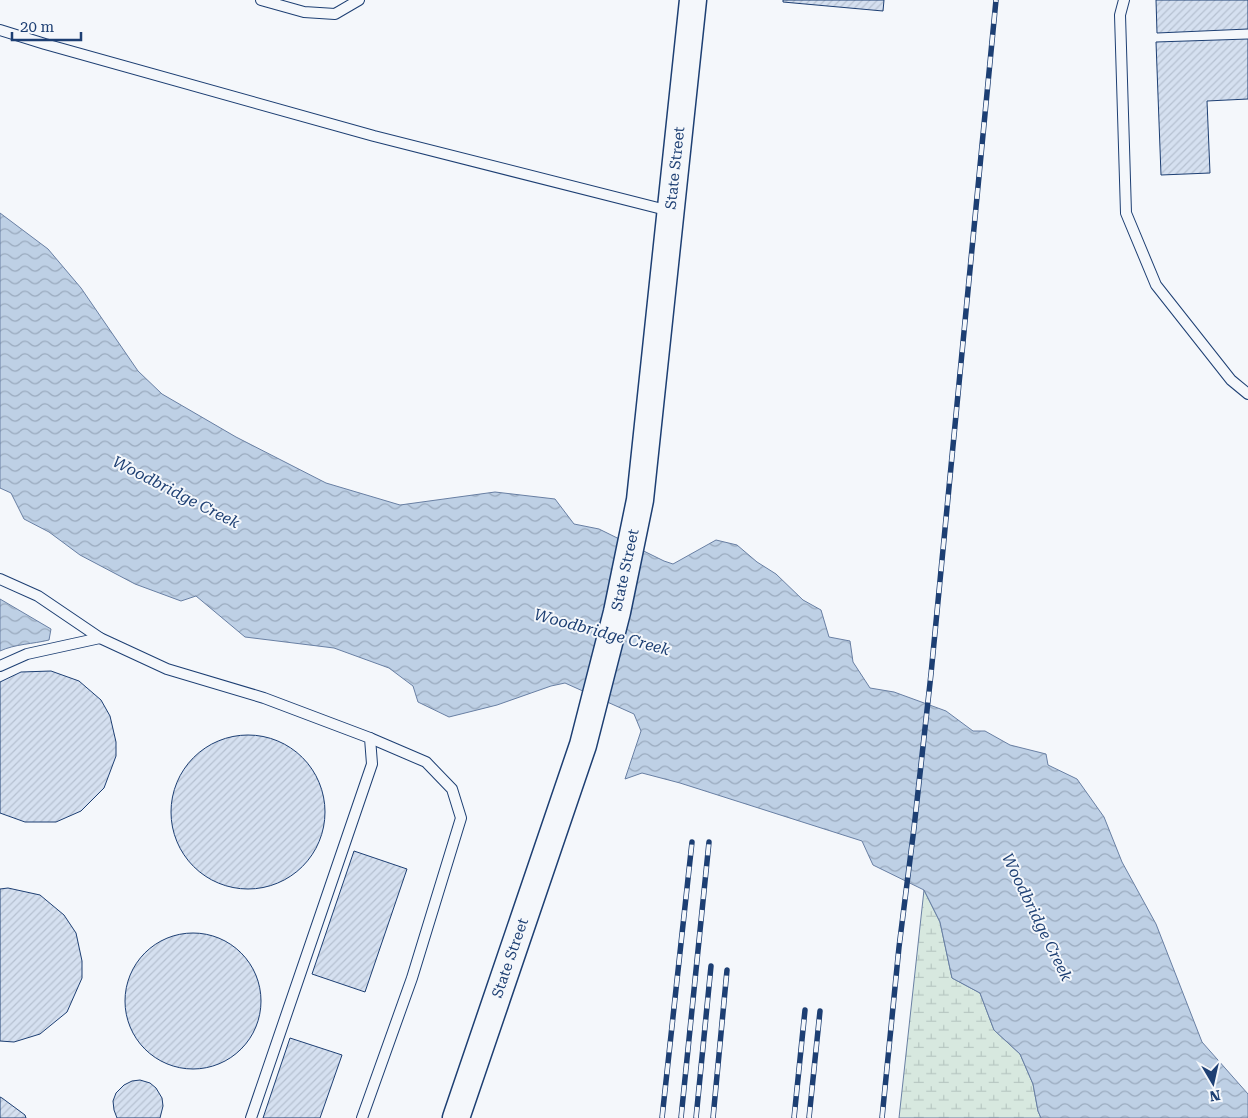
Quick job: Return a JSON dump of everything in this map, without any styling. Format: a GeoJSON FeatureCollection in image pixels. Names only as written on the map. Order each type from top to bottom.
{"type":"FeatureCollection","features":[{"type":"Feature","properties":{"kind":"street","name":"State Street"},"geometry":{"type":"LineString","coordinates":[[456,1118],[583,745],[617,612],[640,500],[693,0]]}},
{"type":"Feature","properties":{"kind":"lane"},"geometry":{"type":"LineString","coordinates":[[261,0],[304,12],[335,14],[359,0]]}},
{"type":"Feature","properties":{"kind":"lane"},"geometry":{"type":"LineString","coordinates":[[1124,0],[1120,15],[1126,213],[1156,285],[1231,380],[1248,394]]}},
{"type":"Feature","properties":{"kind":"lane"},"geometry":{"type":"LineString","coordinates":[[0,30],[374,136],[671,212]]}},
{"type":"Feature","properties":{"kind":"lane"},"geometry":{"type":"LineString","coordinates":[[0,579],[38,596],[100,638],[167,669],[264,698],[370,738],[426,762],[452,789],[461,818],[412,978],[362,1118]]}},
{"type":"Feature","properties":{"kind":"lane"},"geometry":{"type":"LineString","coordinates":[[0,666],[27,654],[100,638]]}},
{"type":"Feature","properties":{"kind":"lane"},"geometry":{"type":"LineString","coordinates":[[251,1118],[372,764],[370,738]]}},
{"type":"Feature","properties":{"kind":"green space"},"geometry":{"type":"Polygon","coordinates":[[[924,890],[940,922],[952,978],[980,993],[994,1030],[1020,1054],[1033,1084],[1041,1118],[899,1118],[924,890]]]}},
{"type":"Feature","properties":{"kind":"water","name":"Woodbridge Creek"},"geometry":{"type":"Polygon","coordinates":[[[0,213],[48,249],[81,288],[138,371],[162,394],[236,437],[326,483],[400,505],[495,492],[555,499],[574,524],[599,529],[673,564],[716,540],[737,545],[757,562],[776,574],[803,600],[821,610],[829,637],[850,641],[853,662],[870,688],[894,692],[946,711],[973,731],[985,731],[1010,745],[1046,754],[1048,765],[1077,779],[1104,817],[1122,862],[1156,924],[1202,1042],[1248,1094],[1248,1118],[1041,1118],[1033,1084],[1020,1054],[994,1030],[980,993],[952,978],[940,922],[924,890],[873,865],[862,841],[680,783],[642,773],[625,779],[641,731],[634,714],[565,683],[497,705],[449,717],[418,702],[413,686],[389,668],[334,648],[245,637],[196,596],[181,601],[135,584],[80,555],[49,532],[24,519],[11,493],[0,488],[0,213]]]}},
{"type":"Feature","properties":{"kind":"water"},"geometry":{"type":"Polygon","coordinates":[[[0,599],[51,629],[49,640],[18,645],[0,651],[0,599]]]}},
{"type":"Feature","properties":{"kind":"building"},"geometry":{"type":"Polygon","coordinates":[[[783,0],[884,0],[883,11],[783,2],[783,0]]]}},
{"type":"Feature","properties":{"kind":"building"},"geometry":{"type":"Polygon","coordinates":[[[1156,0],[1248,0],[1248,29],[1157,33],[1156,0]]]}},
{"type":"Feature","properties":{"kind":"building"},"geometry":{"type":"Polygon","coordinates":[[[1248,39],[1248,99],[1207,101],[1210,173],[1161,175],[1156,42],[1248,39]]]}},
{"type":"Feature","properties":{"kind":"building"},"geometry":{"type":"Polygon","coordinates":[[[51,671],[79,681],[101,700],[110,716],[116,742],[116,756],[104,788],[81,811],[56,822],[25,822],[0,813],[0,682],[21,672],[51,671]]]}},
{"type":"Feature","properties":{"kind":"building"},"geometry":{"type":"Polygon","coordinates":[[[248,735],[263,736],[278,741],[303,757],[319,782],[324,797],[324,827],[319,842],[303,867],[278,883],[263,888],[248,889],[233,888],[218,883],[193,867],[177,842],[172,827],[171,812],[172,797],[177,782],[193,757],[218,741],[233,736],[248,735]]]}},
{"type":"Feature","properties":{"kind":"building"},"geometry":{"type":"Polygon","coordinates":[[[354,851],[407,869],[365,992],[312,974],[354,851]]]}},
{"type":"Feature","properties":{"kind":"building"},"geometry":{"type":"Polygon","coordinates":[[[8,888],[40,895],[64,915],[76,933],[82,961],[82,978],[67,1012],[40,1034],[14,1042],[0,1041],[0,889],[8,888]]]}},
{"type":"Feature","properties":{"kind":"building"},"geometry":{"type":"Polygon","coordinates":[[[193,933],[219,938],[231,944],[241,953],[250,963],[256,975],[261,1001],[256,1027],[250,1039],[241,1049],[231,1058],[219,1064],[193,1069],[167,1064],[155,1058],[145,1049],[136,1039],[130,1027],[125,1001],[130,975],[136,963],[145,953],[155,944],[167,938],[193,933]]]}},
{"type":"Feature","properties":{"kind":"building"},"geometry":{"type":"Polygon","coordinates":[[[290,1038],[342,1055],[320,1118],[263,1118],[290,1038]]]}},
{"type":"Feature","properties":{"kind":"building"},"geometry":{"type":"Polygon","coordinates":[[[140,1080],[150,1083],[156,1088],[162,1098],[163,1106],[160,1118],[117,1118],[113,1101],[116,1093],[124,1085],[140,1080]]]}},
{"type":"Feature","properties":{"kind":"building"},"geometry":{"type":"Polygon","coordinates":[[[0,1097],[25,1115],[26,1118],[0,1118],[0,1097]]]}},
{"type":"Feature","properties":{"kind":"railway"},"geometry":{"type":"LineString","coordinates":[[882,1118],[899,947],[931,674],[996,0]]}},
{"type":"Feature","properties":{"kind":"railway"},"geometry":{"type":"LineString","coordinates":[[662,1118],[692,842]]}},
{"type":"Feature","properties":{"kind":"railway"},"geometry":{"type":"LineString","coordinates":[[681,1118],[709,842]]}},
{"type":"Feature","properties":{"kind":"railway"},"geometry":{"type":"LineString","coordinates":[[696,1118],[711,966]]}},
{"type":"Feature","properties":{"kind":"railway"},"geometry":{"type":"LineString","coordinates":[[713,1118],[727,970]]}},
{"type":"Feature","properties":{"kind":"railway"},"geometry":{"type":"LineString","coordinates":[[794,1118],[805,1010]]}},
{"type":"Feature","properties":{"kind":"railway"},"geometry":{"type":"LineString","coordinates":[[809,1118],[820,1011]]}}]}
